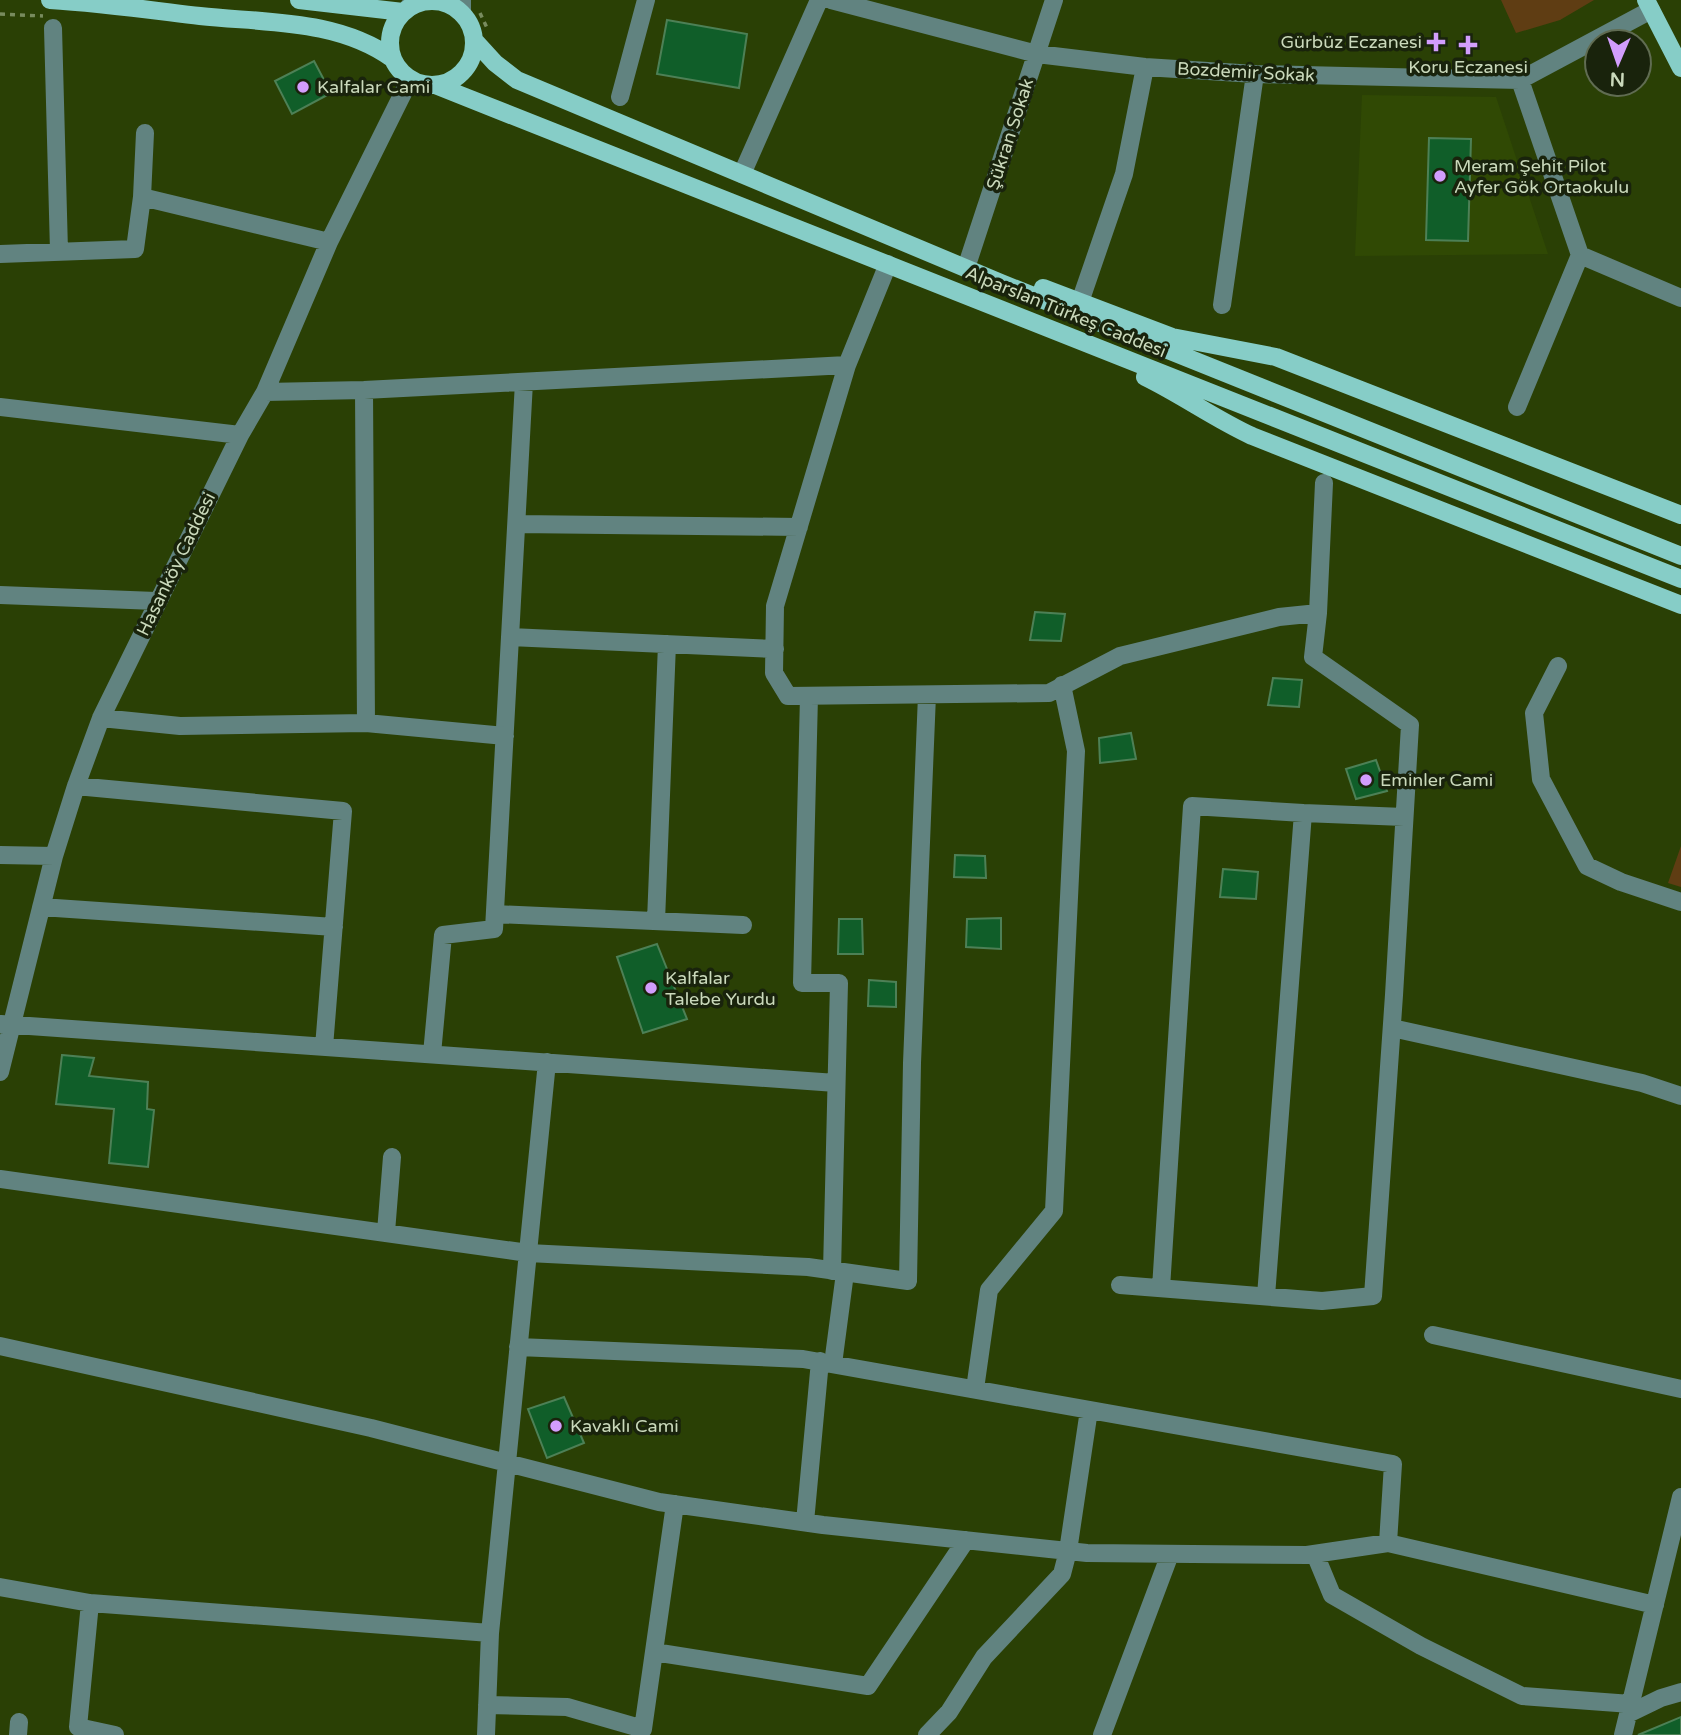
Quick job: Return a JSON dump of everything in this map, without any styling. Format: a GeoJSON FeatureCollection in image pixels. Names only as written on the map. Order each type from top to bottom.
{"type":"FeatureCollection","features":[{"type":"Feature","properties":{"kind":"main road"},"geometry":{"type":"LineString","coordinates":[[299,0],[409,7],[436,1],[462,7],[474,40],[472,53],[459,75],[448,82],[422,84],[410,79],[393,59],[389,45],[391,31],[409,7]]}},
{"type":"Feature","properties":{"kind":"main road"},"geometry":{"type":"LineString","coordinates":[[1649,5],[1681,68]]}},
{"type":"Feature","properties":{"kind":"main road"},"geometry":{"type":"LineString","coordinates":[[52,15],[287,24],[330,30],[375,47],[393,59]]}},
{"type":"Feature","properties":{"kind":"main road","name":"Alparslan Türkeş Caddesi"},"geometry":{"type":"LineString","coordinates":[[474,40],[495,63],[517,80],[1001,283],[1681,556]]}},
{"type":"Feature","properties":{"kind":"main road","name":"Alparslan Türkeş Caddesi"},"geometry":{"type":"LineString","coordinates":[[435,85],[1681,579]]}},
{"type":"Feature","properties":{"kind":"main road"},"geometry":{"type":"LineString","coordinates":[[1001,283],[1046,289],[1172,337],[1242,349],[1288,362],[1681,515]]}},
{"type":"Feature","properties":{"kind":"main road"},"geometry":{"type":"LineString","coordinates":[[993,306],[1012,321],[1033,332],[1160,385],[1252,436],[1681,605]]}},
{"type":"Feature","properties":{"kind":"street"},"geometry":{"type":"LineString","coordinates":[[620,97],[646,0]]}},
{"type":"Feature","properties":{"kind":"street"},"geometry":{"type":"LineString","coordinates":[[742,174],[819,0]]}},
{"type":"Feature","properties":{"kind":"street","name":"Bozdemir Sokak"},"geometry":{"type":"LineString","coordinates":[[831,0],[1037,54],[1145,67],[1255,74],[1520,80],[1649,5]]}},
{"type":"Feature","properties":{"kind":"street","name":"Şükran Sokak"},"geometry":{"type":"LineString","coordinates":[[966,268],[1054,0]]}},
{"type":"Feature","properties":{"kind":"street"},"geometry":{"type":"LineString","coordinates":[[52,15],[59,251]]}},
{"type":"Feature","properties":{"kind":"street"},"geometry":{"type":"LineString","coordinates":[[1080,302],[1124,174],[1145,67]]}},
{"type":"Feature","properties":{"kind":"street"},"geometry":{"type":"LineString","coordinates":[[1222,305],[1255,74]]}},
{"type":"Feature","properties":{"kind":"street","name":"Hasanköy Caddesi"},"geometry":{"type":"LineString","coordinates":[[0,1072],[6,1024],[54,856],[101,718],[156,601],[265,391],[329,242],[410,79]]}},
{"type":"Feature","properties":{"kind":"street"},"geometry":{"type":"LineString","coordinates":[[1517,407],[1580,255],[1520,80]]}},
{"type":"Feature","properties":{"kind":"street"},"geometry":{"type":"LineString","coordinates":[[0,254],[135,249],[142,197],[145,133]]}},
{"type":"Feature","properties":{"kind":"street"},"geometry":{"type":"LineString","coordinates":[[142,197],[329,242]]}},
{"type":"Feature","properties":{"kind":"street"},"geometry":{"type":"LineString","coordinates":[[1580,255],[1681,298]]}},
{"type":"Feature","properties":{"kind":"street"},"geometry":{"type":"LineString","coordinates":[[888,264],[847,365],[775,606],[774,673],[788,696],[1049,693],[1120,656],[1279,617],[1318,613]]}},
{"type":"Feature","properties":{"kind":"street"},"geometry":{"type":"LineString","coordinates":[[265,391],[364,390],[847,365]]}},
{"type":"Feature","properties":{"kind":"street"},"geometry":{"type":"LineString","coordinates":[[432,1054],[443,935],[494,929],[524,382]]}},
{"type":"Feature","properties":{"kind":"street"},"geometry":{"type":"LineString","coordinates":[[364,390],[366,723]]}},
{"type":"Feature","properties":{"kind":"street"},"geometry":{"type":"LineString","coordinates":[[0,407],[240,435]]}},
{"type":"Feature","properties":{"kind":"street"},"geometry":{"type":"LineString","coordinates":[[1120,1285],[1322,1301],[1373,1296],[1410,725],[1313,657],[1318,613],[1324,483]]}},
{"type":"Feature","properties":{"kind":"street"},"geometry":{"type":"LineString","coordinates":[[517,524],[799,527]]}},
{"type":"Feature","properties":{"kind":"street"},"geometry":{"type":"LineString","coordinates":[[0,595],[156,601]]}},
{"type":"Feature","properties":{"kind":"street"},"geometry":{"type":"LineString","coordinates":[[510,637],[775,649]]}},
{"type":"Feature","properties":{"kind":"street"},"geometry":{"type":"LineString","coordinates":[[656,921],[667,644]]}},
{"type":"Feature","properties":{"kind":"street"},"geometry":{"type":"LineString","coordinates":[[1558,666],[1534,713],[1541,779],[1587,866],[1621,883],[1681,902]]}},
{"type":"Feature","properties":{"kind":"street"},"geometry":{"type":"LineString","coordinates":[[975,1389],[989,1290],[1054,1211],[1076,751],[1062,685]]}},
{"type":"Feature","properties":{"kind":"street"},"geometry":{"type":"LineString","coordinates":[[0,1179],[527,1252],[808,1267],[908,1281],[912,1063],[927,695]]}},
{"type":"Feature","properties":{"kind":"street"},"geometry":{"type":"LineString","coordinates":[[805,1522],[839,1272],[836,1083],[839,983],[802,983],[809,696]]}},
{"type":"Feature","properties":{"kind":"street"},"geometry":{"type":"LineString","coordinates":[[101,718],[180,726],[366,723],[505,736]]}},
{"type":"Feature","properties":{"kind":"street"},"geometry":{"type":"LineString","coordinates":[[76,786],[343,811],[324,1047]]}},
{"type":"Feature","properties":{"kind":"street"},"geometry":{"type":"LineString","coordinates":[[1161,1289],[1192,806],[1404,817]]}},
{"type":"Feature","properties":{"kind":"street"},"geometry":{"type":"LineString","coordinates":[[1266,1296],[1303,813]]}},
{"type":"Feature","properties":{"kind":"street"},"geometry":{"type":"LineString","coordinates":[[0,855],[54,856]]}},
{"type":"Feature","properties":{"kind":"street"},"geometry":{"type":"LineString","coordinates":[[41,907],[334,927]]}},
{"type":"Feature","properties":{"kind":"street"},"geometry":{"type":"LineString","coordinates":[[495,914],[743,925]]}},
{"type":"Feature","properties":{"kind":"street"},"geometry":{"type":"LineString","coordinates":[[6,1024],[836,1083]]}},
{"type":"Feature","properties":{"kind":"street"},"geometry":{"type":"LineString","coordinates":[[1392,1028],[1642,1083],[1681,1096]]}},
{"type":"Feature","properties":{"kind":"street"},"geometry":{"type":"LineString","coordinates":[[486,1735],[490,1633],[547,1062]]}},
{"type":"Feature","properties":{"kind":"street"},"geometry":{"type":"LineString","coordinates":[[386,1232],[392,1157]]}},
{"type":"Feature","properties":{"kind":"street"},"geometry":{"type":"LineString","coordinates":[[1433,1335],[1681,1389]]}},
{"type":"Feature","properties":{"kind":"street"},"geometry":{"type":"LineString","coordinates":[[0,1346],[371,1428],[675,1504],[805,1522],[1068,1550],[1170,1554],[1315,1554],[1388,1543],[1655,1605]]}},
{"type":"Feature","properties":{"kind":"street"},"geometry":{"type":"LineString","coordinates":[[518,1348],[803,1359],[1393,1464],[1388,1543]]}},
{"type":"Feature","properties":{"kind":"street"},"geometry":{"type":"LineString","coordinates":[[927,1735],[949,1712],[984,1657],[1062,1574],[1089,1410]]}},
{"type":"Feature","properties":{"kind":"street"},"geometry":{"type":"LineString","coordinates":[[1623,1735],[1681,1497]]}},
{"type":"Feature","properties":{"kind":"street"},"geometry":{"type":"LineString","coordinates":[[487,1705],[567,1707],[644,1732],[675,1504]]}},
{"type":"Feature","properties":{"kind":"street"},"geometry":{"type":"LineString","coordinates":[[654,1652],[868,1686],[966,1539]]}},
{"type":"Feature","properties":{"kind":"street"},"geometry":{"type":"LineString","coordinates":[[1102,1735],[1170,1554]]}},
{"type":"Feature","properties":{"kind":"street"},"geometry":{"type":"LineString","coordinates":[[1315,1554],[1332,1595],[1421,1646],[1522,1696],[1630,1709],[1681,1692]]}},
{"type":"Feature","properties":{"kind":"street"},"geometry":{"type":"LineString","coordinates":[[0,1587],[90,1603],[490,1633]]}},
{"type":"Feature","properties":{"kind":"street"},"geometry":{"type":"LineString","coordinates":[[90,1603],[78,1727],[115,1735]]}},
{"type":"Feature","properties":{"kind":"street"},"geometry":{"type":"LineString","coordinates":[[1661,1698],[1681,1700]]}},
{"type":"Feature","properties":{"kind":"path"},"geometry":{"type":"LineString","coordinates":[[0,14],[52,15]]}},
{"type":"Feature","properties":{"kind":"shaded area"},"geometry":{"type":"Polygon","coordinates":[[[1501,0],[1594,0],[1560,20],[1516,33],[1501,0]]]}},
{"type":"Feature","properties":{"kind":"shaded area","name":"Meram Şehit Pilot Ayfer Gök Ortaokulu"},"geometry":{"type":"Polygon","coordinates":[[[1362,95],[1496,97],[1548,254],[1355,256],[1362,95]]]}},
{"type":"Feature","properties":{"kind":"shaded area"},"geometry":{"type":"Polygon","coordinates":[[[1681,846],[1681,887],[1668,883],[1681,846]]]}},
{"type":"Feature","properties":{"kind":"building"},"geometry":{"type":"Polygon","coordinates":[[[667,20],[747,34],[739,88],[657,74],[667,20]]]}},
{"type":"Feature","properties":{"kind":"building","name":"Kalfalar Cami"},"geometry":{"type":"Polygon","coordinates":[[[314,61],[331,93],[292,114],[275,81],[314,61]]]}},
{"type":"Feature","properties":{"kind":"building"},"geometry":{"type":"Polygon","coordinates":[[[1429,138],[1471,139],[1468,241],[1426,240],[1429,138]]]}},
{"type":"Feature","properties":{"kind":"building"},"geometry":{"type":"Polygon","coordinates":[[[1035,612],[1065,614],[1061,641],[1030,640],[1035,612]]]}},
{"type":"Feature","properties":{"kind":"building"},"geometry":{"type":"Polygon","coordinates":[[[1273,678],[1302,680],[1299,707],[1268,705],[1273,678]]]}},
{"type":"Feature","properties":{"kind":"building"},"geometry":{"type":"Polygon","coordinates":[[[1131,733],[1136,759],[1100,763],[1099,738],[1131,733]]]}},
{"type":"Feature","properties":{"kind":"building","name":"Eminler Cami"},"geometry":{"type":"Polygon","coordinates":[[[1376,760],[1387,791],[1356,799],[1346,769],[1376,760]]]}},
{"type":"Feature","properties":{"kind":"building"},"geometry":{"type":"Polygon","coordinates":[[[955,855],[985,856],[986,878],[954,877],[955,855]]]}},
{"type":"Feature","properties":{"kind":"building"},"geometry":{"type":"Polygon","coordinates":[[[1223,869],[1258,872],[1256,899],[1220,897],[1223,869]]]}},
{"type":"Feature","properties":{"kind":"building"},"geometry":{"type":"Polygon","coordinates":[[[1001,918],[1001,949],[966,947],[967,919],[1001,918]]]}},
{"type":"Feature","properties":{"kind":"building"},"geometry":{"type":"Polygon","coordinates":[[[839,919],[862,919],[863,954],[838,954],[839,919]]]}},
{"type":"Feature","properties":{"kind":"building","name":"Kalfalar Talebe Yurdu"},"geometry":{"type":"Polygon","coordinates":[[[657,944],[687,1019],[643,1033],[617,957],[657,944]]]}},
{"type":"Feature","properties":{"kind":"building"},"geometry":{"type":"Polygon","coordinates":[[[869,980],[896,982],[896,1007],[868,1006],[869,980]]]}},
{"type":"Feature","properties":{"kind":"building"},"geometry":{"type":"Polygon","coordinates":[[[62,1055],[94,1058],[89,1076],[148,1082],[147,1109],[154,1110],[148,1167],[109,1163],[114,1109],[56,1104],[62,1055]]]}},
{"type":"Feature","properties":{"kind":"building","name":"Kavaklı Cami"},"geometry":{"type":"Polygon","coordinates":[[[564,1397],[584,1443],[547,1458],[528,1409],[564,1397]]]}},
{"type":"Feature","properties":{"kind":"building"},"geometry":{"type":"Polygon","coordinates":[[[1681,1717],[1681,1735],[1638,1735],[1681,1717]]]}},
{"type":"Feature","properties":{"kind":"place","name":"Gürbüz Eczanesi"},"geometry":{"type":"Point","coordinates":[1436,42]}},
{"type":"Feature","properties":{"kind":"place","name":"Koru Eczanesi"},"geometry":{"type":"Point","coordinates":[1468,45]}},
{"type":"Feature","properties":{"kind":"place","name":"Kalfalar Cami"},"geometry":{"type":"Point","coordinates":[303,87]}},
{"type":"Feature","properties":{"kind":"place","name":"Meram Şehit Pilot Ayfer Gök Ortaokulu"},"geometry":{"type":"Point","coordinates":[1440,176]}},
{"type":"Feature","properties":{"kind":"place","name":"Eminler Cami"},"geometry":{"type":"Point","coordinates":[1366,780]}},
{"type":"Feature","properties":{"kind":"place","name":"Kalfalar Talebe Yurdu"},"geometry":{"type":"Point","coordinates":[651,988]}},
{"type":"Feature","properties":{"kind":"place","name":"Kavaklı Cami"},"geometry":{"type":"Point","coordinates":[556,1426]}}]}
